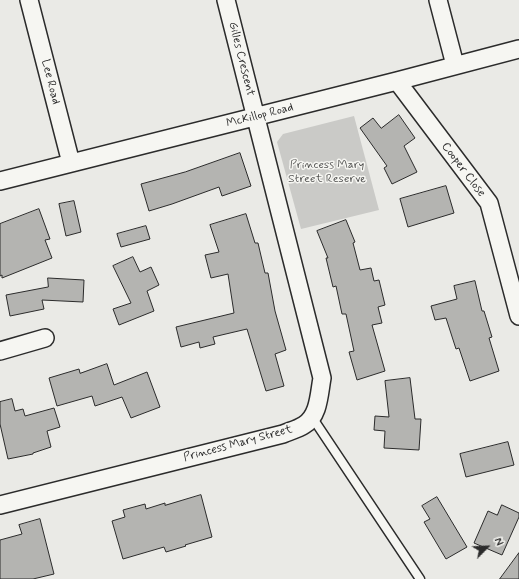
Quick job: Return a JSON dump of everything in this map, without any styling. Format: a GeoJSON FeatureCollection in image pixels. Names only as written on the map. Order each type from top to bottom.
{"type":"FeatureCollection","features":[{"type":"Feature","properties":{"kind":"street","name":"Lee Road"},"geometry":{"type":"LineString","coordinates":[[29,0],[71,163]]}},
{"type":"Feature","properties":{"kind":"street","name":"Gilles Crescent"},"geometry":{"type":"LineString","coordinates":[[226,0],[255,117]]}},
{"type":"Feature","properties":{"kind":"street"},"geometry":{"type":"LineString","coordinates":[[438,0],[455,65]]}},
{"type":"Feature","properties":{"kind":"street","name":"McKillop Road"},"geometry":{"type":"LineString","coordinates":[[0,181],[519,49]]}},
{"type":"Feature","properties":{"kind":"street","name":"Cooper Close"},"geometry":{"type":"LineString","coordinates":[[397,81],[489,204],[519,316]]}},
{"type":"Feature","properties":{"kind":"street"},"geometry":{"type":"LineString","coordinates":[[255,117],[322,378],[316,407],[312,417]]}},
{"type":"Feature","properties":{"kind":"street"},"geometry":{"type":"LineString","coordinates":[[0,351],[45,338]]}},
{"type":"Feature","properties":{"kind":"street","name":"Princess Mary Street"},"geometry":{"type":"LineString","coordinates":[[0,505],[283,434],[304,424],[312,417]]}},
{"type":"Feature","properties":{"kind":"lane"},"geometry":{"type":"LineString","coordinates":[[312,417],[420,579]]}},
{"type":"Feature","properties":{"kind":"green space","name":"Princess Mary Street Reserve"},"geometry":{"type":"Polygon","coordinates":[[[354,116],[379,210],[301,229],[277,142],[283,134],[354,116]]]}},
{"type":"Feature","properties":{"kind":"building"},"geometry":{"type":"Polygon","coordinates":[[[399,115],[415,138],[404,146],[417,172],[392,184],[384,168],[387,166],[360,128],[373,118],[381,128],[399,115]]]}},
{"type":"Feature","properties":{"kind":"building"},"geometry":{"type":"Polygon","coordinates":[[[240,153],[251,186],[222,196],[219,187],[149,211],[141,184],[185,172],[240,153]]]}},
{"type":"Feature","properties":{"kind":"building"},"geometry":{"type":"Polygon","coordinates":[[[446,186],[454,213],[408,227],[400,199],[446,186]]]}},
{"type":"Feature","properties":{"kind":"building"},"geometry":{"type":"Polygon","coordinates":[[[74,201],[81,232],[66,236],[59,204],[74,201]]]}},
{"type":"Feature","properties":{"kind":"building"},"geometry":{"type":"Polygon","coordinates":[[[39,209],[50,239],[45,240],[52,258],[2,278],[2,275],[0,276],[0,224],[39,209]]]}},
{"type":"Feature","properties":{"kind":"building"},"geometry":{"type":"Polygon","coordinates":[[[246,214],[255,243],[258,243],[265,273],[268,273],[275,311],[286,350],[275,354],[284,386],[266,391],[247,329],[213,337],[215,344],[200,348],[199,342],[181,347],[176,327],[234,313],[228,274],[211,278],[205,255],[219,252],[210,225],[246,214]]]}},
{"type":"Feature","properties":{"kind":"building"},"geometry":{"type":"Polygon","coordinates":[[[346,220],[355,242],[353,243],[360,270],[371,268],[374,281],[379,280],[385,305],[378,307],[382,323],[372,325],[385,371],[357,380],[349,352],[354,351],[346,314],[342,314],[336,286],[333,287],[326,258],[328,258],[317,231],[346,220]]]}},
{"type":"Feature","properties":{"kind":"building"},"geometry":{"type":"Polygon","coordinates":[[[146,226],[150,239],[121,247],[117,234],[146,226]]]}},
{"type":"Feature","properties":{"kind":"building"},"geometry":{"type":"Polygon","coordinates":[[[133,257],[140,272],[151,267],[159,285],[147,291],[154,311],[119,325],[113,309],[131,303],[113,266],[133,257]]]}},
{"type":"Feature","properties":{"kind":"building"},"geometry":{"type":"Polygon","coordinates":[[[48,278],[84,280],[83,302],[42,300],[44,309],[10,316],[6,295],[48,287],[48,278]]]}},
{"type":"Feature","properties":{"kind":"building"},"geometry":{"type":"Polygon","coordinates":[[[475,281],[482,311],[484,311],[492,337],[489,338],[499,371],[470,381],[459,348],[456,349],[446,318],[435,320],[431,306],[457,299],[454,286],[475,281]]]}},
{"type":"Feature","properties":{"kind":"building"},"geometry":{"type":"Polygon","coordinates":[[[107,364],[114,385],[147,372],[160,407],[131,418],[122,397],[95,406],[92,396],[57,406],[49,378],[79,369],[80,373],[107,364]]]}},
{"type":"Feature","properties":{"kind":"building"},"geometry":{"type":"Polygon","coordinates":[[[410,378],[415,419],[421,419],[419,450],[384,448],[385,431],[374,430],[375,416],[389,417],[385,381],[410,378]]]}},
{"type":"Feature","properties":{"kind":"building"},"geometry":{"type":"Polygon","coordinates":[[[12,399],[15,411],[23,409],[25,416],[54,408],[60,427],[47,431],[51,447],[33,454],[8,459],[0,424],[0,402],[12,399]]]}},
{"type":"Feature","properties":{"kind":"building"},"geometry":{"type":"Polygon","coordinates":[[[508,442],[514,465],[466,477],[460,454],[508,442]]]}},
{"type":"Feature","properties":{"kind":"building"},"geometry":{"type":"Polygon","coordinates":[[[201,495],[212,537],[166,552],[164,547],[123,559],[112,521],[125,517],[123,510],[145,504],[146,509],[201,495]]]}},
{"type":"Feature","properties":{"kind":"building"},"geometry":{"type":"Polygon","coordinates":[[[437,497],[467,547],[446,559],[424,522],[430,519],[422,506],[437,497]]]}},
{"type":"Feature","properties":{"kind":"building"},"geometry":{"type":"Polygon","coordinates":[[[502,505],[519,513],[519,517],[502,555],[474,543],[488,511],[497,515],[502,505]]]}},
{"type":"Feature","properties":{"kind":"building"},"geometry":{"type":"Polygon","coordinates":[[[40,519],[54,574],[33,579],[0,579],[0,540],[22,534],[19,525],[40,519]]]}},
{"type":"Feature","properties":{"kind":"building"},"geometry":{"type":"Polygon","coordinates":[[[519,553],[519,579],[500,579],[519,553]]]}}]}
